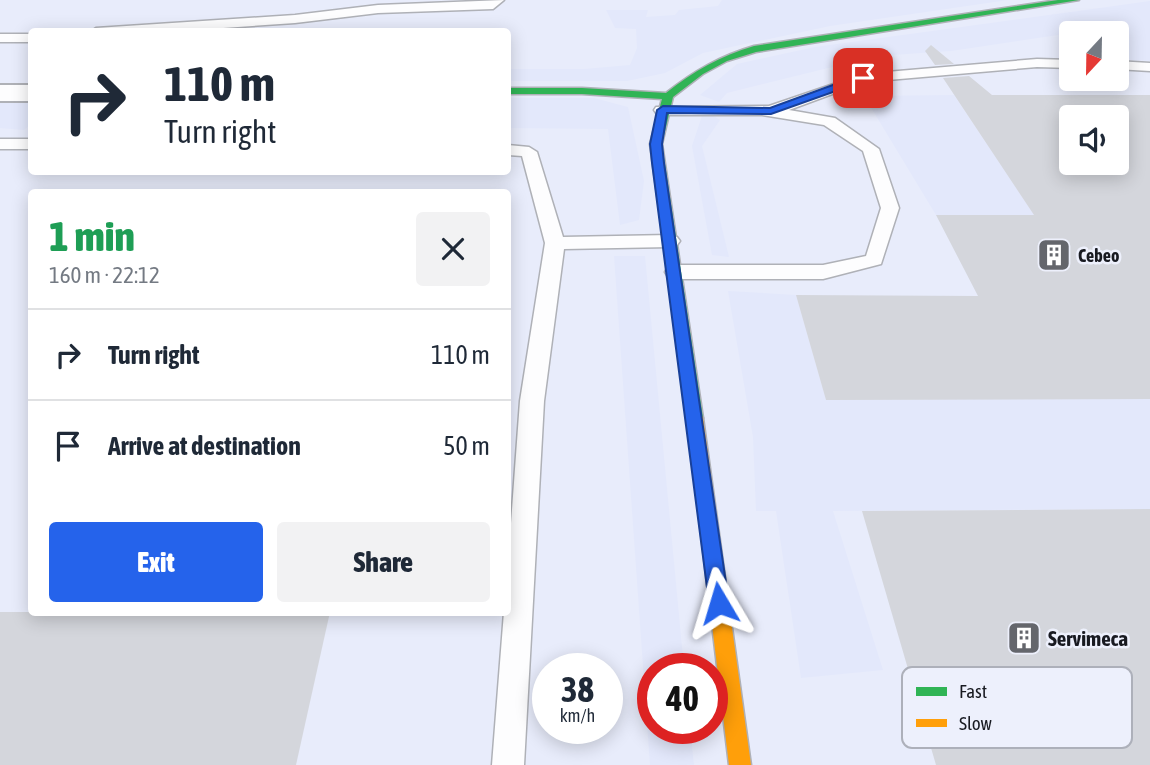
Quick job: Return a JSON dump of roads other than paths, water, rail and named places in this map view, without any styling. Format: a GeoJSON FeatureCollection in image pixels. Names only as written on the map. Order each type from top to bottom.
{"type":"FeatureCollection","features":[{"type":"Feature","properties":{"kind":"street"},"geometry":{"type":"LineString","coordinates":[[740,765],[656,144],[665,103],[699,72],[724,59],[754,49],[1075,0]]}},
{"type":"Feature","properties":{"kind":"street"},"geometry":{"type":"LineString","coordinates":[[511,91],[582,91],[665,103]]}},
{"type":"Feature","properties":{"kind":"street"},"geometry":{"type":"LineString","coordinates":[[0,93],[28,93]]}},
{"type":"Feature","properties":{"kind":"lane"},"geometry":{"type":"LineString","coordinates":[[157,28],[295,19],[378,9],[493,5],[498,0]]}},
{"type":"Feature","properties":{"kind":"lane"},"geometry":{"type":"LineString","coordinates":[[0,38],[28,38]]}},
{"type":"Feature","properties":{"kind":"lane"},"geometry":{"type":"LineString","coordinates":[[771,111],[863,78],[1037,63],[1059,64]]}},
{"type":"Feature","properties":{"kind":"lane"},"geometry":{"type":"LineString","coordinates":[[1129,66],[1150,67]]}},
{"type":"Feature","properties":{"kind":"lane"},"geometry":{"type":"LineString","coordinates":[[665,103],[771,111],[830,121],[871,149],[890,208],[874,260],[823,272],[675,272]]}},
{"type":"Feature","properties":{"kind":"lane"},"geometry":{"type":"LineString","coordinates":[[0,144],[28,144]]}},
{"type":"Feature","properties":{"kind":"lane"},"geometry":{"type":"LineString","coordinates":[[508,765],[532,401],[555,243],[529,152],[511,150]]}},
{"type":"Feature","properties":{"kind":"lane"},"geometry":{"type":"LineString","coordinates":[[555,243],[670,241]]}},
{"type":"Feature","properties":{"kind":"place","name":"Cebeo"},"geometry":{"type":"Point","coordinates":[1054,255]}},
{"type":"Feature","properties":{"kind":"place","name":"Servimeca"},"geometry":{"type":"Point","coordinates":[1024,638]}}]}
